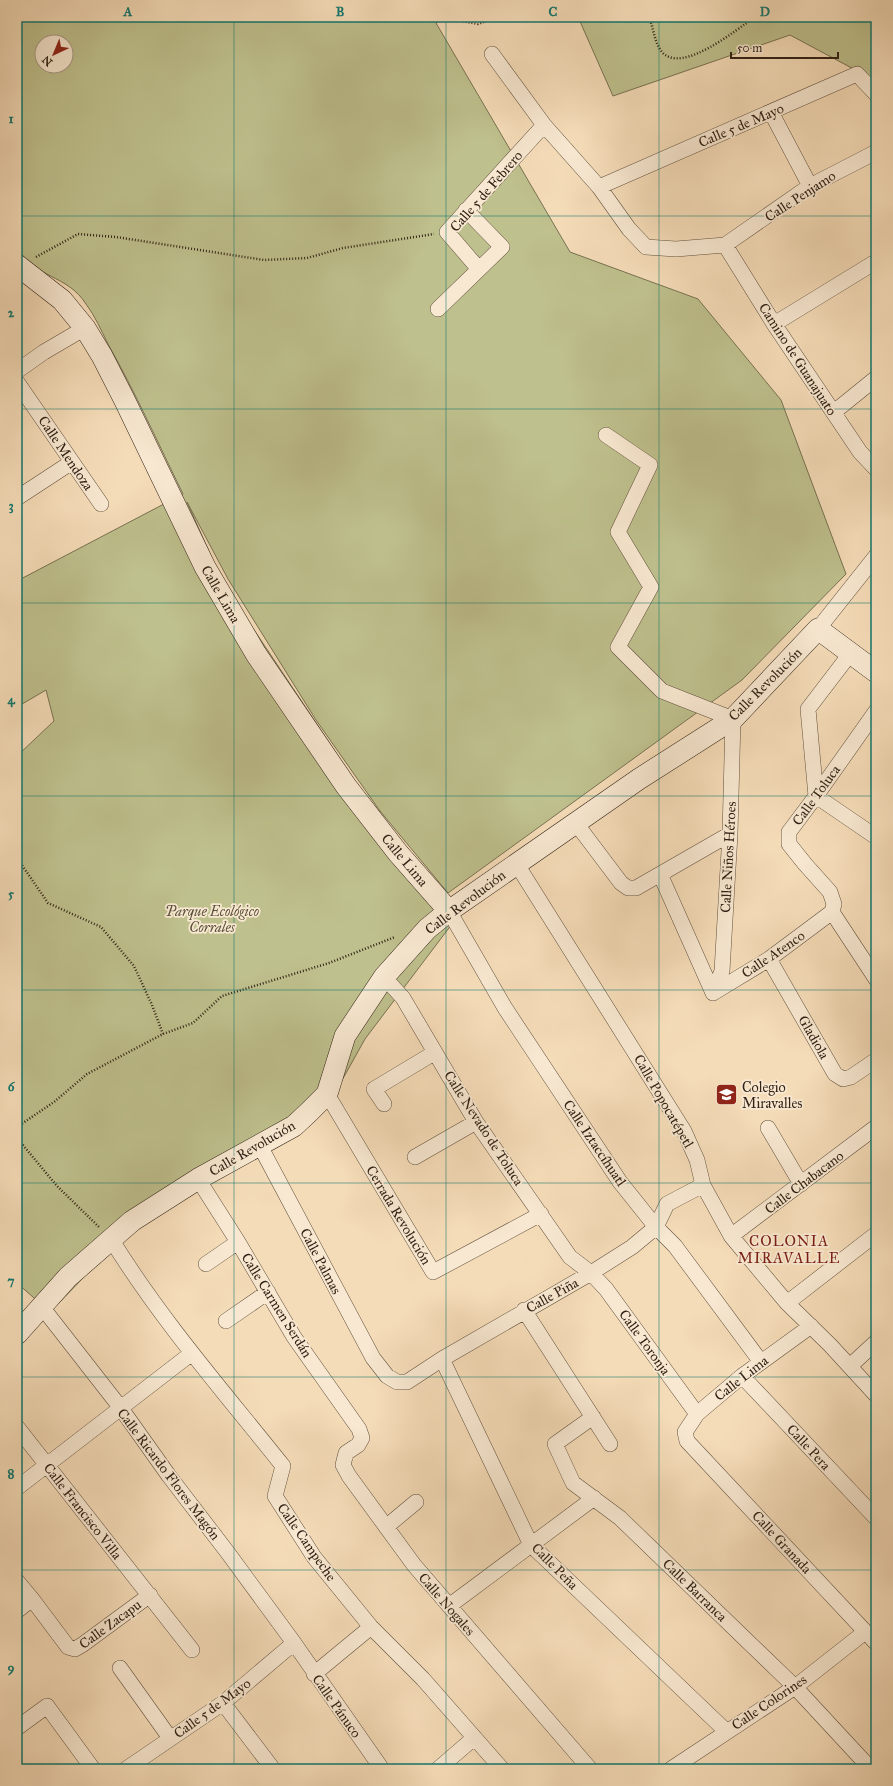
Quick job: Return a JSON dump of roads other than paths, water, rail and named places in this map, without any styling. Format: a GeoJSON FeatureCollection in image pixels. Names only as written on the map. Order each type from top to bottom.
{"type":"FeatureCollection","features":[{"type":"Feature","properties":{"kind":"street"},"geometry":{"type":"LineString","coordinates":[[492,54],[544,125],[599,187],[629,229],[646,247],[676,249],[725,245]]}},
{"type":"Feature","properties":{"kind":"street","name":"Calle 5 de Mayo"},"geometry":{"type":"LineString","coordinates":[[599,187],[857,74],[876,94]]}},
{"type":"Feature","properties":{"kind":"street"},"geometry":{"type":"LineString","coordinates":[[771,112],[810,186]]}},
{"type":"Feature","properties":{"kind":"street","name":"Calle 5 de Febrero"},"geometry":{"type":"LineString","coordinates":[[478,268],[446,232],[544,125]]}},
{"type":"Feature","properties":{"kind":"street","name":"Calle Penjamo"},"geometry":{"type":"LineString","coordinates":[[725,245],[810,186],[876,152]]}},
{"type":"Feature","properties":{"kind":"street"},"geometry":{"type":"LineString","coordinates":[[438,309],[478,268],[502,247],[466,210]]}},
{"type":"Feature","properties":{"kind":"street","name":"Camino de Guanajuato"},"geometry":{"type":"LineString","coordinates":[[725,245],[774,324],[860,452],[876,469]]}},
{"type":"Feature","properties":{"kind":"street"},"geometry":{"type":"LineString","coordinates":[[774,324],[872,264]]}},
{"type":"Feature","properties":{"kind":"street","name":"Calle Lima"},"geometry":{"type":"LineString","coordinates":[[18,267],[62,300],[85,328],[102,356],[124,398],[205,567],[256,654],[346,786],[398,853],[449,911]]}},
{"type":"Feature","properties":{"kind":"street"},"geometry":{"type":"LineString","coordinates":[[17,371],[44,352],[85,328]]}},
{"type":"Feature","properties":{"kind":"street"},"geometry":{"type":"LineString","coordinates":[[834,412],[876,378]]}},
{"type":"Feature","properties":{"kind":"street","name":"Calle Mendoza"},"geometry":{"type":"LineString","coordinates":[[17,382],[101,504]]}},
{"type":"Feature","properties":{"kind":"street"},"geometry":{"type":"LineString","coordinates":[[606,435],[650,465],[618,532],[652,587],[618,647],[662,691],[733,718]]}},
{"type":"Feature","properties":{"kind":"street"},"geometry":{"type":"LineString","coordinates":[[17,498],[72,462]]}},
{"type":"Feature","properties":{"kind":"street","name":"Calle Revolución"},"geometry":{"type":"LineString","coordinates":[[17,1334],[68,1277],[132,1221],[198,1179],[294,1126],[327,1094],[345,1036],[384,977],[427,929],[449,911],[575,822],[733,718],[818,629],[876,556]]}},
{"type":"Feature","properties":{"kind":"street"},"geometry":{"type":"LineString","coordinates":[[818,629],[876,672]]}},
{"type":"Feature","properties":{"kind":"street"},"geometry":{"type":"LineString","coordinates":[[850,654],[808,709],[816,796],[876,837]]}},
{"type":"Feature","properties":{"kind":"street","name":"Calle Toluca"},"geometry":{"type":"LineString","coordinates":[[876,711],[789,832],[789,844],[830,892],[834,904],[832,912],[876,980]]}},
{"type":"Feature","properties":{"kind":"street","name":"Calle Niños Héroes"},"geometry":{"type":"LineString","coordinates":[[713,993],[722,971],[730,834],[733,718]]}},
{"type":"Feature","properties":{"kind":"street"},"geometry":{"type":"LineString","coordinates":[[575,822],[622,883],[628,888],[636,888],[730,834]]}},
{"type":"Feature","properties":{"kind":"street","name":"Calle Popocatépetl"},"geometry":{"type":"LineString","coordinates":[[516,863],[684,1131],[697,1160],[703,1185],[731,1236],[787,1303],[850,1366],[876,1395]]}},
{"type":"Feature","properties":{"kind":"street"},"geometry":{"type":"LineString","coordinates":[[660,874],[713,993]]}},
{"type":"Feature","properties":{"kind":"street","name":"Calle Iztaccíhuatl"},"geometry":{"type":"LineString","coordinates":[[449,911],[505,1008],[620,1182],[656,1227],[675,1246],[761,1362]]}},
{"type":"Feature","properties":{"kind":"street","name":"Calle Atenco"},"geometry":{"type":"LineString","coordinates":[[713,993],[769,959],[832,912]]}},
{"type":"Feature","properties":{"kind":"street","name":"Gladiola"},"geometry":{"type":"LineString","coordinates":[[769,959],[835,1074],[843,1079],[850,1077],[876,1060]]}},
{"type":"Feature","properties":{"kind":"street","name":"Calle Nevado de Toluca"},"geometry":{"type":"LineString","coordinates":[[384,977],[403,998],[476,1122],[570,1257],[591,1273]]}},
{"type":"Feature","properties":{"kind":"street"},"geometry":{"type":"LineString","coordinates":[[384,1104],[374,1089],[434,1053]]}},
{"type":"Feature","properties":{"kind":"street","name":"Cerrada Revolución"},"geometry":{"type":"LineString","coordinates":[[327,1094],[433,1272],[541,1214]]}},
{"type":"Feature","properties":{"kind":"street"},"geometry":{"type":"LineString","coordinates":[[415,1157],[476,1122]]}},
{"type":"Feature","properties":{"kind":"street","name":"Calle Chabacano"},"geometry":{"type":"LineString","coordinates":[[731,1236],[876,1127]]}},
{"type":"Feature","properties":{"kind":"street"},"geometry":{"type":"LineString","coordinates":[[768,1128],[801,1184]]}},
{"type":"Feature","properties":{"kind":"street","name":"Calle Palmas"},"geometry":{"type":"LineString","coordinates":[[259,1144],[373,1358],[387,1376]]}},
{"type":"Feature","properties":{"kind":"street","name":"Calle Carmen Serdán"},"geometry":{"type":"LineString","coordinates":[[198,1179],[238,1242],[294,1337],[359,1430]]}},
{"type":"Feature","properties":{"kind":"street","name":"Calle Piña"},"geometry":{"type":"LineString","coordinates":[[387,1376],[397,1382],[407,1382],[442,1359],[524,1310],[591,1273],[632,1246],[656,1227],[667,1204],[703,1185]]}},
{"type":"Feature","properties":{"kind":"street"},"geometry":{"type":"LineString","coordinates":[[787,1303],[876,1234]]}},
{"type":"Feature","properties":{"kind":"street","name":"Calle Campeche"},"geometry":{"type":"LineString","coordinates":[[111,1239],[133,1275],[192,1353],[283,1466],[275,1496],[314,1557],[371,1627],[423,1679],[502,1769]]}},
{"type":"Feature","properties":{"kind":"street"},"geometry":{"type":"LineString","coordinates":[[206,1264],[238,1242]]}},
{"type":"Feature","properties":{"kind":"street","name":"Calle Toronja"},"geometry":{"type":"LineString","coordinates":[[591,1273],[606,1289],[697,1414]]}},
{"type":"Feature","properties":{"kind":"street"},"geometry":{"type":"LineString","coordinates":[[226,1321],[268,1292]]}},
{"type":"Feature","properties":{"kind":"street","name":"Calle Ricardo Flores Magón"},"geometry":{"type":"LineString","coordinates":[[42,1307],[120,1407],[294,1644]]}},
{"type":"Feature","properties":{"kind":"street"},"geometry":{"type":"LineString","coordinates":[[524,1310],[610,1444]]}},
{"type":"Feature","properties":{"kind":"street","name":"Calle Lima"},"geometry":{"type":"LineString","coordinates":[[688,1441],[685,1432],[697,1414],[742,1376],[811,1326]]}},
{"type":"Feature","properties":{"kind":"street"},"geometry":{"type":"LineString","coordinates":[[850,1366],[876,1342]]}},
{"type":"Feature","properties":{"kind":"street"},"geometry":{"type":"LineString","coordinates":[[17,1488],[120,1407],[192,1353]]}},
{"type":"Feature","properties":{"kind":"street","name":"Calle Peña"},"geometry":{"type":"LineString","coordinates":[[442,1359],[531,1545],[726,1731]]}},
{"type":"Feature","properties":{"kind":"street","name":"Calle Pera"},"geometry":{"type":"LineString","coordinates":[[742,1376],[876,1518]]}},
{"type":"Feature","properties":{"kind":"street","name":"Calle Barranca"},"geometry":{"type":"LineString","coordinates":[[593,1417],[556,1444],[573,1483],[620,1518],[795,1687],[871,1769]]}},
{"type":"Feature","properties":{"kind":"street","name":"Calle Francisco Villa"},"geometry":{"type":"LineString","coordinates":[[17,1427],[192,1650]]}},
{"type":"Feature","properties":{"kind":"street","name":"Calle Nogales"},"geometry":{"type":"LineString","coordinates":[[359,1430],[362,1438],[358,1445],[346,1453],[343,1465],[349,1476],[414,1565],[590,1769]]}},
{"type":"Feature","properties":{"kind":"street","name":"Calle Granada"},"geometry":{"type":"LineString","coordinates":[[688,1441],[876,1643]]}},
{"type":"Feature","properties":{"kind":"street"},"geometry":{"type":"LineString","coordinates":[[449,1606],[594,1498]]}},
{"type":"Feature","properties":{"kind":"street"},"geometry":{"type":"LineString","coordinates":[[386,1527],[416,1502]]}},
{"type":"Feature","properties":{"kind":"street"},"geometry":{"type":"LineString","coordinates":[[17,1581],[32,1599],[17,1611]]}},
{"type":"Feature","properties":{"kind":"street","name":"Calle Zacapu"},"geometry":{"type":"LineString","coordinates":[[32,1599],[68,1647],[75,1649],[82,1646],[150,1595]]}},
{"type":"Feature","properties":{"kind":"street"},"geometry":{"type":"LineString","coordinates":[[314,1674],[371,1627]]}},
{"type":"Feature","properties":{"kind":"street","name":"Calle Colorines"},"geometry":{"type":"LineString","coordinates":[[671,1769],[726,1731],[795,1687],[865,1632]]}},
{"type":"Feature","properties":{"kind":"street","name":"Calle 5 de Mayo"},"geometry":{"type":"LineString","coordinates":[[126,1769],[223,1703],[294,1644]]}},
{"type":"Feature","properties":{"kind":"street","name":"Calle Pánuco"},"geometry":{"type":"LineString","coordinates":[[294,1644],[382,1769]]}},
{"type":"Feature","properties":{"kind":"street"},"geometry":{"type":"LineString","coordinates":[[120,1668],[170,1738]]}},
{"type":"Feature","properties":{"kind":"street"},"geometry":{"type":"LineString","coordinates":[[223,1703],[273,1769]]}},
{"type":"Feature","properties":{"kind":"street"},"geometry":{"type":"LineString","coordinates":[[17,1728],[47,1706],[93,1769]]}},
{"type":"Feature","properties":{"kind":"street"},"geometry":{"type":"LineString","coordinates":[[438,1769],[474,1738]]}},
{"type":"Feature","properties":{"kind":"place","name":"Colegio Miravalles"},"geometry":{"type":"Point","coordinates":[726,1095]}},
{"type":"Feature","properties":{"kind":"district","name":"COLONIA MIRAVALLE"},"geometry":{"type":"Point","coordinates":[789,1250]}},
{"type":"Feature","properties":{"kind":"park label","name":"Parque Ecológico Corrales"},"geometry":{"type":"Point","coordinates":[212,920]}}]}
